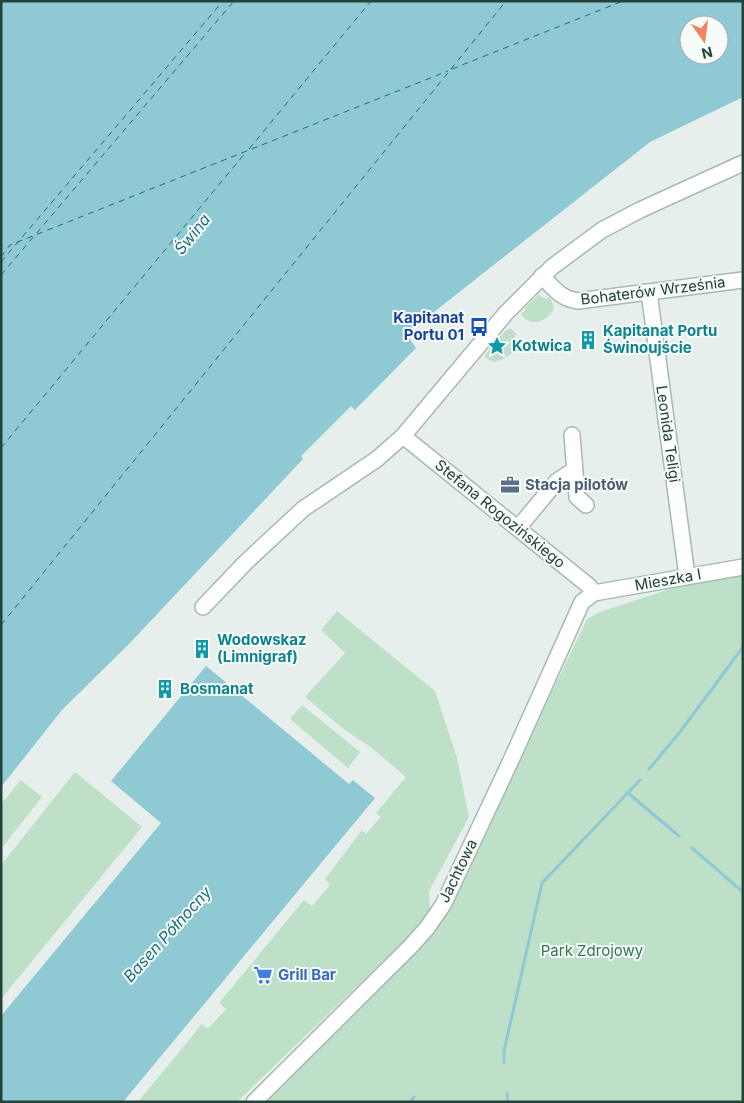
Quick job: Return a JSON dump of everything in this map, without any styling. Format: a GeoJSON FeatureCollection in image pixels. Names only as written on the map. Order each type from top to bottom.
{"type":"FeatureCollection","features":[{"type":"Feature","properties":{"kind":"street"},"geometry":{"type":"LineString","coordinates":[[203,607],[245,563],[303,509],[377,459],[404,436],[506,313],[542,276],[568,254],[602,230],[640,210],[743,163]]}},
{"type":"Feature","properties":{"kind":"street","name":"Bohaterów Września"},"geometry":{"type":"LineString","coordinates":[[542,276],[561,295],[573,300],[743,280]]}},
{"type":"Feature","properties":{"kind":"street","name":"Leonida Teligi"},"geometry":{"type":"LineString","coordinates":[[649,292],[687,576]]}},
{"type":"Feature","properties":{"kind":"street"},"geometry":{"type":"LineString","coordinates":[[572,435],[577,497],[586,505]]}},
{"type":"Feature","properties":{"kind":"street","name":"Stefana Rogozińskiego"},"geometry":{"type":"LineString","coordinates":[[404,436],[589,586],[594,594]]}},
{"type":"Feature","properties":{"kind":"street"},"geometry":{"type":"LineString","coordinates":[[518,528],[557,481],[574,470]]}},
{"type":"Feature","properties":{"kind":"street","name":"Mieszka I"},"geometry":{"type":"LineString","coordinates":[[594,594],[743,567]]}},
{"type":"Feature","properties":{"kind":"street","name":"Jachtowa"},"geometry":{"type":"LineString","coordinates":[[254,1102],[410,947],[427,928],[443,905],[577,610],[582,602],[594,594]]}},
{"type":"Feature","properties":{"kind":"green space"},"geometry":{"type":"Polygon","coordinates":[[[538,295],[547,299],[550,297],[554,308],[548,317],[543,320],[539,322],[529,321],[521,314],[538,295]]]}},
{"type":"Feature","properties":{"kind":"green space"},"geometry":{"type":"Polygon","coordinates":[[[511,329],[517,334],[514,338],[521,346],[499,361],[489,360],[484,356],[506,330],[511,329]]]}},
{"type":"Feature","properties":{"kind":"green space","name":"Park Zdrojowy"},"geometry":{"type":"Polygon","coordinates":[[[743,573],[743,1102],[264,1102],[403,962],[480,841],[587,619],[600,612],[688,583],[743,573]]]}},
{"type":"Feature","properties":{"kind":"green space"},"geometry":{"type":"Polygon","coordinates":[[[337,611],[435,691],[457,758],[469,817],[429,891],[430,916],[237,1102],[138,1102],[202,1024],[208,1029],[226,1009],[219,1003],[304,900],[312,906],[330,885],[325,879],[362,830],[366,834],[381,817],[376,813],[406,777],[305,697],[345,653],[321,630],[337,611]]]}},
{"type":"Feature","properties":{"kind":"green space"},"geometry":{"type":"Polygon","coordinates":[[[302,705],[360,752],[348,768],[290,719],[302,705]]]}},
{"type":"Feature","properties":{"kind":"green space"},"geometry":{"type":"Polygon","coordinates":[[[75,772],[142,827],[1,999],[1,865],[75,772]]]}},
{"type":"Feature","properties":{"kind":"green space"},"geometry":{"type":"Polygon","coordinates":[[[21,780],[42,797],[1,849],[1,804],[21,780]]]}},
{"type":"Feature","properties":{"kind":"water","name":"Świna"},"geometry":{"type":"Polygon","coordinates":[[[1,1],[743,1],[743,97],[650,142],[406,334],[416,348],[355,410],[351,406],[301,456],[303,459],[129,644],[62,710],[1,787],[1,1]]]}},
{"type":"Feature","properties":{"kind":"water","name":"Basen Północny"},"geometry":{"type":"Polygon","coordinates":[[[206,666],[349,784],[353,780],[375,798],[123,1102],[1,1102],[1,1016],[161,823],[111,781],[206,666]]]}},
{"type":"Feature","properties":{"kind":"waterway"},"geometry":{"type":"LineString","coordinates":[[649,769],[680,732],[743,647]]}},
{"type":"Feature","properties":{"kind":"waterway"},"geometry":{"type":"LineString","coordinates":[[504,1063],[504,1051],[542,883],[640,780]]}},
{"type":"Feature","properties":{"kind":"waterway"},"geometry":{"type":"LineString","coordinates":[[628,793],[679,836]]}},
{"type":"Feature","properties":{"kind":"waterway"},"geometry":{"type":"LineString","coordinates":[[692,848],[743,892]]}},
{"type":"Feature","properties":{"kind":"waterway"},"geometry":{"type":"LineString","coordinates":[[507,1093],[508,1102]]}},
{"type":"Feature","properties":{"kind":"waterway"},"geometry":{"type":"LineString","coordinates":[[410,1102],[414,1097]]}},
{"type":"Feature","properties":{"kind":"ferry route"},"geometry":{"type":"LineString","coordinates":[[1,262],[223,1]]}},
{"type":"Feature","properties":{"kind":"ferry route"},"geometry":{"type":"LineString","coordinates":[[1,275],[234,1]]}},
{"type":"Feature","properties":{"kind":"ferry route"},"geometry":{"type":"LineString","coordinates":[[249,149],[371,1]]}},
{"type":"Feature","properties":{"kind":"ferry route"},"geometry":{"type":"LineString","coordinates":[[1,625],[506,1]]}},
{"type":"Feature","properties":{"kind":"ferry route"},"geometry":{"type":"LineString","coordinates":[[452,69],[623,1]]}},
{"type":"Feature","properties":{"kind":"ferry route"},"geometry":{"type":"LineString","coordinates":[[1,257],[10,245],[448,71]]}},
{"type":"Feature","properties":{"kind":"ferry route"},"geometry":{"type":"LineString","coordinates":[[1,448],[246,152]]}},
{"type":"Feature","properties":{"kind":"place","name":"Kapitanat Portu 01"},"geometry":{"type":"Point","coordinates":[479,327]}},
{"type":"Feature","properties":{"kind":"place","name":"Kapitanat Portu Świnoujście"},"geometry":{"type":"Point","coordinates":[588,340]}},
{"type":"Feature","properties":{"kind":"place","name":"Kotwica"},"geometry":{"type":"Point","coordinates":[497,346]}},
{"type":"Feature","properties":{"kind":"place","name":"Stacja pilotów"},"geometry":{"type":"Point","coordinates":[510,485]}},
{"type":"Feature","properties":{"kind":"place","name":"Wodowskaz (Limnigraf)"},"geometry":{"type":"Point","coordinates":[202,649]}},
{"type":"Feature","properties":{"kind":"place","name":"Bosmanat"},"geometry":{"type":"Point","coordinates":[165,689]}},
{"type":"Feature","properties":{"kind":"place","name":"Grill Bar"},"geometry":{"type":"Point","coordinates":[263,975]}}]}
